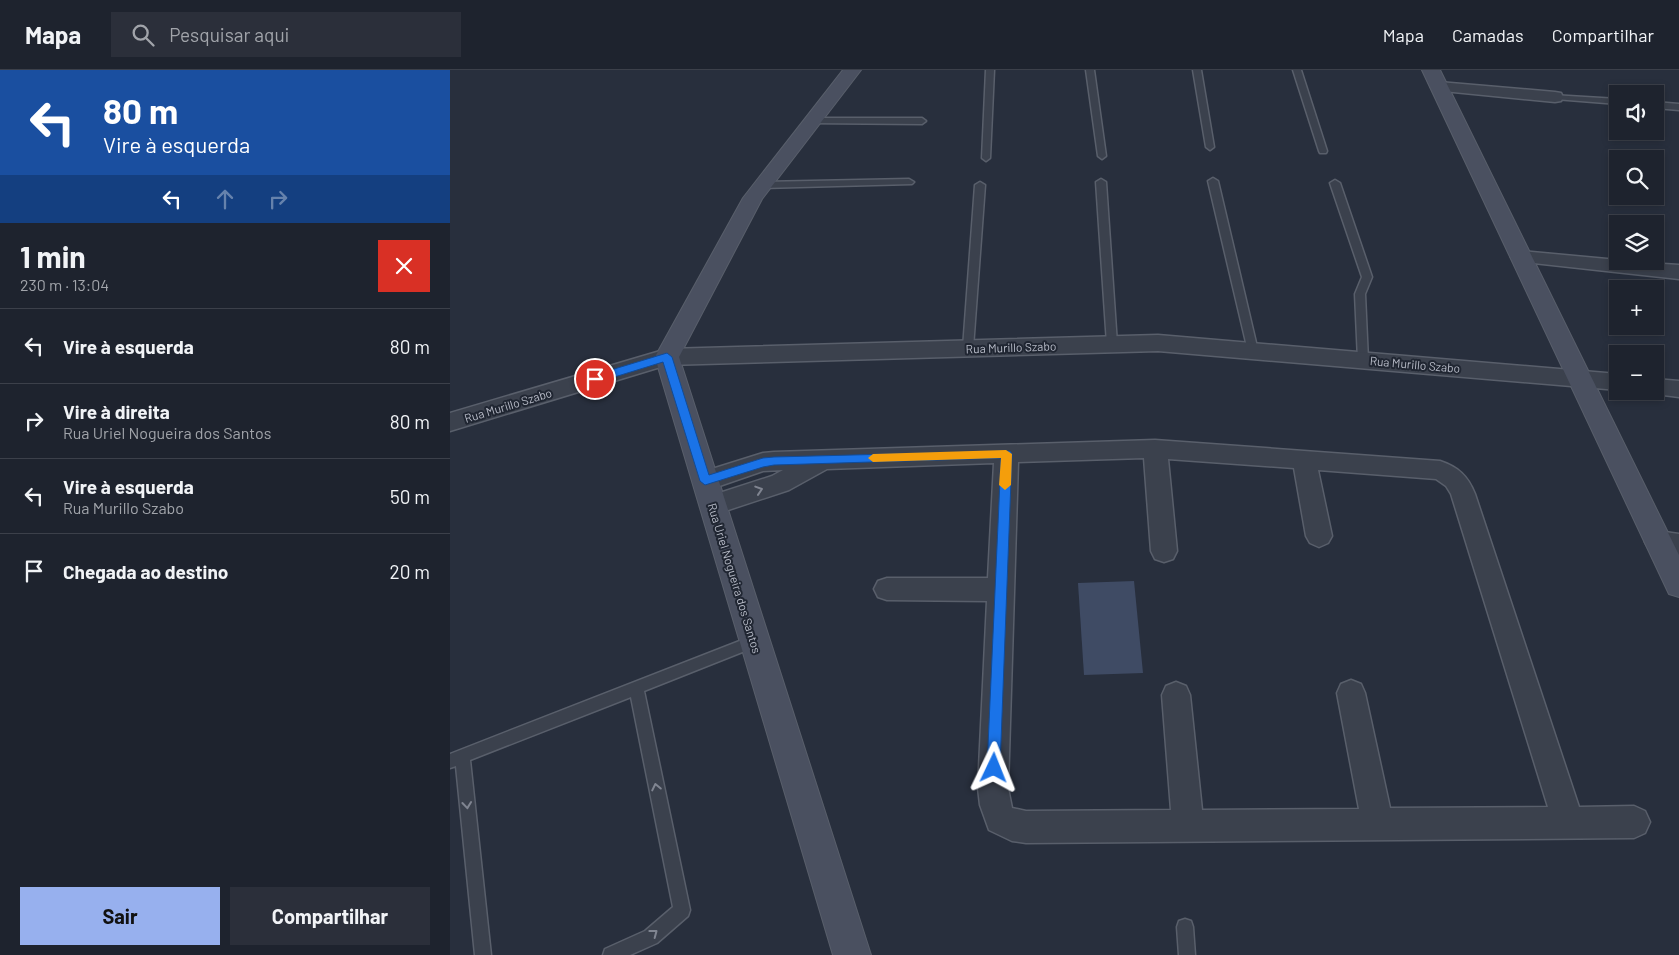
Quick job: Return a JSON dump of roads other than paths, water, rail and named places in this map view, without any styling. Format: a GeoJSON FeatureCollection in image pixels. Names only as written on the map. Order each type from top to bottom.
{"type":"FeatureCollection","features":[{"type":"Feature","properties":{"kind":"street"},"geometry":{"type":"LineString","coordinates":[[667,357],[743,215],[762,185],[852,70]]}},
{"type":"Feature","properties":{"kind":"street"},"geometry":{"type":"LineString","coordinates":[[1435,79],[1555,97]]}},
{"type":"Feature","properties":{"kind":"street"},"geometry":{"type":"LineString","coordinates":[[1435,79],[1580,378],[1669,543],[1679,585]]}},
{"type":"Feature","properties":{"kind":"street"},"geometry":{"type":"LineString","coordinates":[[1521,257],[1679,272]]}},
{"type":"Feature","properties":{"kind":"street","name":"Rua Murillo Szabo"},"geometry":{"type":"LineString","coordinates":[[450,422],[667,357],[1158,343],[1609,381]]}},
{"type":"Feature","properties":{"kind":"street","name":"Rua Uriel Nogueira dos Santos"},"geometry":{"type":"LineString","coordinates":[[667,357],[852,955]]}},
{"type":"Feature","properties":{"kind":"street"},"geometry":{"type":"LineString","coordinates":[[1664,388],[1679,390]]}},
{"type":"Feature","properties":{"kind":"street"},"geometry":{"type":"LineString","coordinates":[[709,493],[780,483],[823,459],[1155,449],[1428,468],[1452,475],[1459,484],[1568,822]]}},
{"type":"Feature","properties":{"kind":"street"},"geometry":{"type":"LineString","coordinates":[[1155,449],[1164,551]]}},
{"type":"Feature","properties":{"kind":"street"},"geometry":{"type":"LineString","coordinates":[[1006,454],[993,788],[994,805],[1000,819],[1012,825],[1026,827],[1634,822]]}},
{"type":"Feature","properties":{"kind":"street"},"geometry":{"type":"LineString","coordinates":[[1304,460],[1319,536]]}},
{"type":"Feature","properties":{"kind":"street"},"geometry":{"type":"LineString","coordinates":[[887,590],[1001,590]]}},
{"type":"Feature","properties":{"kind":"street"},"geometry":{"type":"LineString","coordinates":[[1351,693],[1378,824]]}},
{"type":"Feature","properties":{"kind":"street"},"geometry":{"type":"LineString","coordinates":[[1176,695],[1188,826]]}},
{"type":"Feature","properties":{"kind":"lane"},"geometry":{"type":"LineString","coordinates":[[986,158],[990,70]]}},
{"type":"Feature","properties":{"kind":"lane"},"geometry":{"type":"LineString","coordinates":[[1090,70],[1102,156]]}},
{"type":"Feature","properties":{"kind":"lane"},"geometry":{"type":"LineString","coordinates":[[1197,70],[1210,147]]}},
{"type":"Feature","properties":{"kind":"lane"},"geometry":{"type":"LineString","coordinates":[[1297,70],[1323,151]]}},
{"type":"Feature","properties":{"kind":"lane"},"geometry":{"type":"LineString","coordinates":[[1555,97],[1609,101]]}},
{"type":"Feature","properties":{"kind":"lane"},"geometry":{"type":"LineString","coordinates":[[1664,106],[1679,107]]}},
{"type":"Feature","properties":{"kind":"lane"},"geometry":{"type":"LineString","coordinates":[[811,121],[922,121]]}},
{"type":"Feature","properties":{"kind":"lane"},"geometry":{"type":"LineString","coordinates":[[1212,181],[1253,350]]}},
{"type":"Feature","properties":{"kind":"lane"},"geometry":{"type":"LineString","coordinates":[[762,185],[909,182]]}},
{"type":"Feature","properties":{"kind":"lane"},"geometry":{"type":"LineString","coordinates":[[1101,182],[1112,344]]}},
{"type":"Feature","properties":{"kind":"lane"},"geometry":{"type":"LineString","coordinates":[[1334,183],[1367,277],[1360,294],[1363,360]]}},
{"type":"Feature","properties":{"kind":"lane"},"geometry":{"type":"LineString","coordinates":[[968,348],[980,185]]}},
{"type":"Feature","properties":{"kind":"lane"},"geometry":{"type":"LineString","coordinates":[[483,955],[456,758],[755,641]]}},
{"type":"Feature","properties":{"kind":"lane"},"geometry":{"type":"LineString","coordinates":[[611,955],[651,937],[682,910],[636,688]]}},
{"type":"Feature","properties":{"kind":"lane"},"geometry":{"type":"LineString","coordinates":[[1185,927],[1187,955]]}},
{"type":"Feature","properties":{"kind":"water"},"geometry":{"type":"Polygon","coordinates":[[[1134,581],[1143,673],[1084,675],[1078,583],[1134,581]]]}}]}
